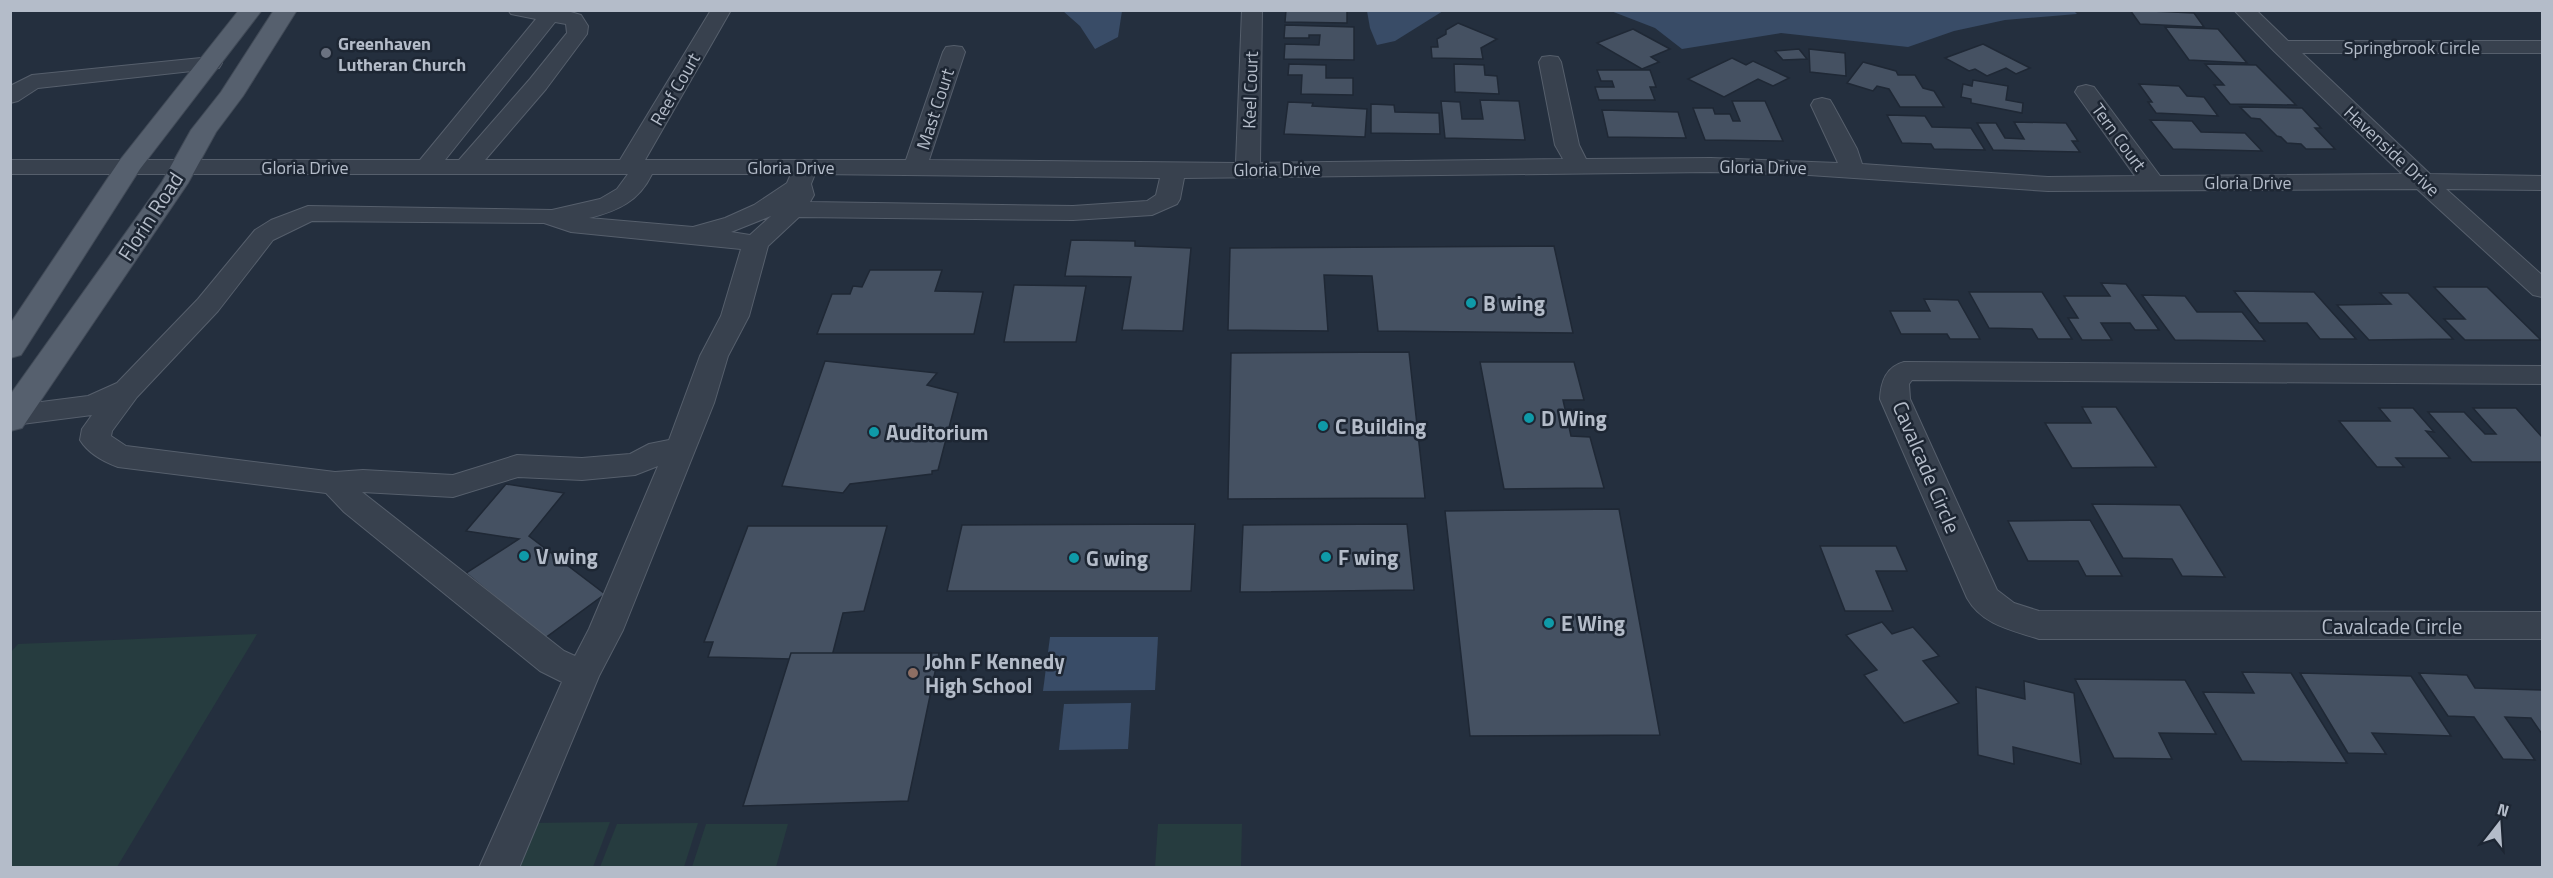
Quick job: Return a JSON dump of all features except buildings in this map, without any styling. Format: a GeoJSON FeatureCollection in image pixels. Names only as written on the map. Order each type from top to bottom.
{"type":"FeatureCollection","features":[{"type":"Feature","properties":{"kind":"main road","name":"Florin Road"},"geometry":{"type":"LineString","coordinates":[[10,348],[129,166],[251,10]]}},
{"type":"Feature","properties":{"kind":"main road","name":"Florin Road"},"geometry":{"type":"LineString","coordinates":[[12,418],[175,183],[204,130],[231,96],[286,10]]}},
{"type":"Feature","properties":{"kind":"street"},"geometry":{"type":"LineString","coordinates":[[466,167],[577,34],[576,21],[552,12],[518,10]]}},
{"type":"Feature","properties":{"kind":"street","name":"Reef Court"},"geometry":{"type":"LineString","coordinates":[[546,216],[579,213],[614,202],[632,188],[636,156],[721,10]]}},
{"type":"Feature","properties":{"kind":"street","name":"Keel Court"},"geometry":{"type":"LineString","coordinates":[[1248,170],[1252,10]]}},
{"type":"Feature","properties":{"kind":"street","name":"Havenside Drive"},"geometry":{"type":"LineString","coordinates":[[2244,10],[2424,182],[2542,289]]}},
{"type":"Feature","properties":{"kind":"street"},"geometry":{"type":"LineString","coordinates":[[427,167],[552,12]]}},
{"type":"Feature","properties":{"kind":"street","name":"Springbrook Circle"},"geometry":{"type":"LineString","coordinates":[[2281,47],[2542,47]]}},
{"type":"Feature","properties":{"kind":"street","name":"Mast Court"},"geometry":{"type":"LineString","coordinates":[[915,167],[954,52]]}},
{"type":"Feature","properties":{"kind":"street"},"geometry":{"type":"LineString","coordinates":[[1550,62],[1567,145],[1578,165]]}},
{"type":"Feature","properties":{"kind":"street"},"geometry":{"type":"LineString","coordinates":[[10,96],[32,82],[211,63]]}},
{"type":"Feature","properties":{"kind":"street","name":"Tern Court"},"geometry":{"type":"LineString","coordinates":[[2086,92],[2152,182]]}},
{"type":"Feature","properties":{"kind":"street"},"geometry":{"type":"LineString","coordinates":[[1822,105],[1845,149],[1852,170]]}},
{"type":"Feature","properties":{"kind":"street"},"geometry":{"type":"LineString","coordinates":[[460,126],[500,128]]}},
{"type":"Feature","properties":{"kind":"street","name":"Gloria Drive"},"geometry":{"type":"LineString","coordinates":[[10,166],[636,167],[802,176],[915,167],[1173,171],[1578,165],[1794,166],[1973,181],[2048,184],[2542,183]]}},
{"type":"Feature","properties":{"kind":"street"},"geometry":{"type":"LineString","coordinates":[[793,209],[1073,213],[1130,211],[1152,208],[1168,199],[1173,171]]}},
{"type":"Feature","properties":{"kind":"street"},"geometry":{"type":"LineString","coordinates":[[499,867],[582,676],[606,630],[680,449],[714,356],[735,316],[756,243],[793,209],[802,195],[802,176]]}},
{"type":"Feature","properties":{"kind":"street"},"geometry":{"type":"LineString","coordinates":[[694,235],[734,224],[763,210],[802,176]]}},
{"type":"Feature","properties":{"kind":"street"},"geometry":{"type":"LineString","coordinates":[[680,449],[660,452],[635,464],[582,469],[517,466],[453,486],[363,481],[335,483],[118,456],[95,440],[96,429],[127,390],[208,305],[264,235],[308,213],[546,216],[571,224],[756,243]]}},
{"type":"Feature","properties":{"kind":"street","name":"Cavalcade Circle"},"geometry":{"type":"LineString","coordinates":[[2542,375],[1904,371],[1895,383],[1895,399],[1984,598],[2002,613],[2039,625],[2542,626]]}},
{"type":"Feature","properties":{"kind":"street"},"geometry":{"type":"LineString","coordinates":[[12,418],[94,405],[127,390]]}},
{"type":"Feature","properties":{"kind":"street"},"geometry":{"type":"LineString","coordinates":[[335,483],[355,504],[552,661],[582,676]]}},
{"type":"Feature","properties":{"kind":"green space"},"geometry":{"type":"Polygon","coordinates":[[[257,634],[117,867],[11,867],[10,653],[18,644],[257,634]]]}},
{"type":"Feature","properties":{"kind":"green space"},"geometry":{"type":"Polygon","coordinates":[[[610,822],[593,867],[509,868],[529,823],[610,822]]]}},
{"type":"Feature","properties":{"kind":"green space"},"geometry":{"type":"Polygon","coordinates":[[[698,823],[684,867],[600,867],[617,824],[698,823]]]}},
{"type":"Feature","properties":{"kind":"green space"},"geometry":{"type":"Polygon","coordinates":[[[706,824],[788,824],[776,867],[692,867],[706,824]]]}},
{"type":"Feature","properties":{"kind":"green space"},"geometry":{"type":"Polygon","coordinates":[[[1158,824],[1242,824],[1241,867],[1155,867],[1158,824]]]}},
{"type":"Feature","properties":{"kind":"water"},"geometry":{"type":"Polygon","coordinates":[[[1367,10],[1443,11],[1395,41],[1377,45],[1370,28],[1367,10]]]}},
{"type":"Feature","properties":{"kind":"water"},"geometry":{"type":"Polygon","coordinates":[[[2073,10],[2077,14],[2005,20],[1954,31],[1908,47],[1781,33],[1682,49],[1655,28],[1611,11],[2073,10]]]}},
{"type":"Feature","properties":{"kind":"water"},"geometry":{"type":"Polygon","coordinates":[[[1063,11],[1122,11],[1118,37],[1095,49],[1080,26],[1063,11]]]}},
{"type":"Feature","properties":{"kind":"water"},"geometry":{"type":"Polygon","coordinates":[[[1050,637],[1158,637],[1155,690],[1043,691],[1050,637]]]}},
{"type":"Feature","properties":{"kind":"water"},"geometry":{"type":"Polygon","coordinates":[[[1131,703],[1128,749],[1059,750],[1064,704],[1131,703]]]}},
{"type":"Feature","properties":{"kind":"place","name":"Greenhaven Lutheran Church"},"geometry":{"type":"Point","coordinates":[326,53]}},
{"type":"Feature","properties":{"kind":"place","name":"B wing"},"geometry":{"type":"Point","coordinates":[1471,303]}},
{"type":"Feature","properties":{"kind":"place","name":"D Wing"},"geometry":{"type":"Point","coordinates":[1529,418]}},
{"type":"Feature","properties":{"kind":"place","name":"C Building"},"geometry":{"type":"Point","coordinates":[1323,426]}},
{"type":"Feature","properties":{"kind":"place","name":"Auditorium"},"geometry":{"type":"Point","coordinates":[874,432]}},
{"type":"Feature","properties":{"kind":"place","name":"V wing"},"geometry":{"type":"Point","coordinates":[524,556]}},
{"type":"Feature","properties":{"kind":"place","name":"F wing"},"geometry":{"type":"Point","coordinates":[1326,557]}},
{"type":"Feature","properties":{"kind":"place","name":"G wing"},"geometry":{"type":"Point","coordinates":[1074,558]}},
{"type":"Feature","properties":{"kind":"place","name":"E Wing"},"geometry":{"type":"Point","coordinates":[1549,623]}},
{"type":"Feature","properties":{"kind":"place","name":"John F Kennedy High School"},"geometry":{"type":"Point","coordinates":[913,673]}}]}
